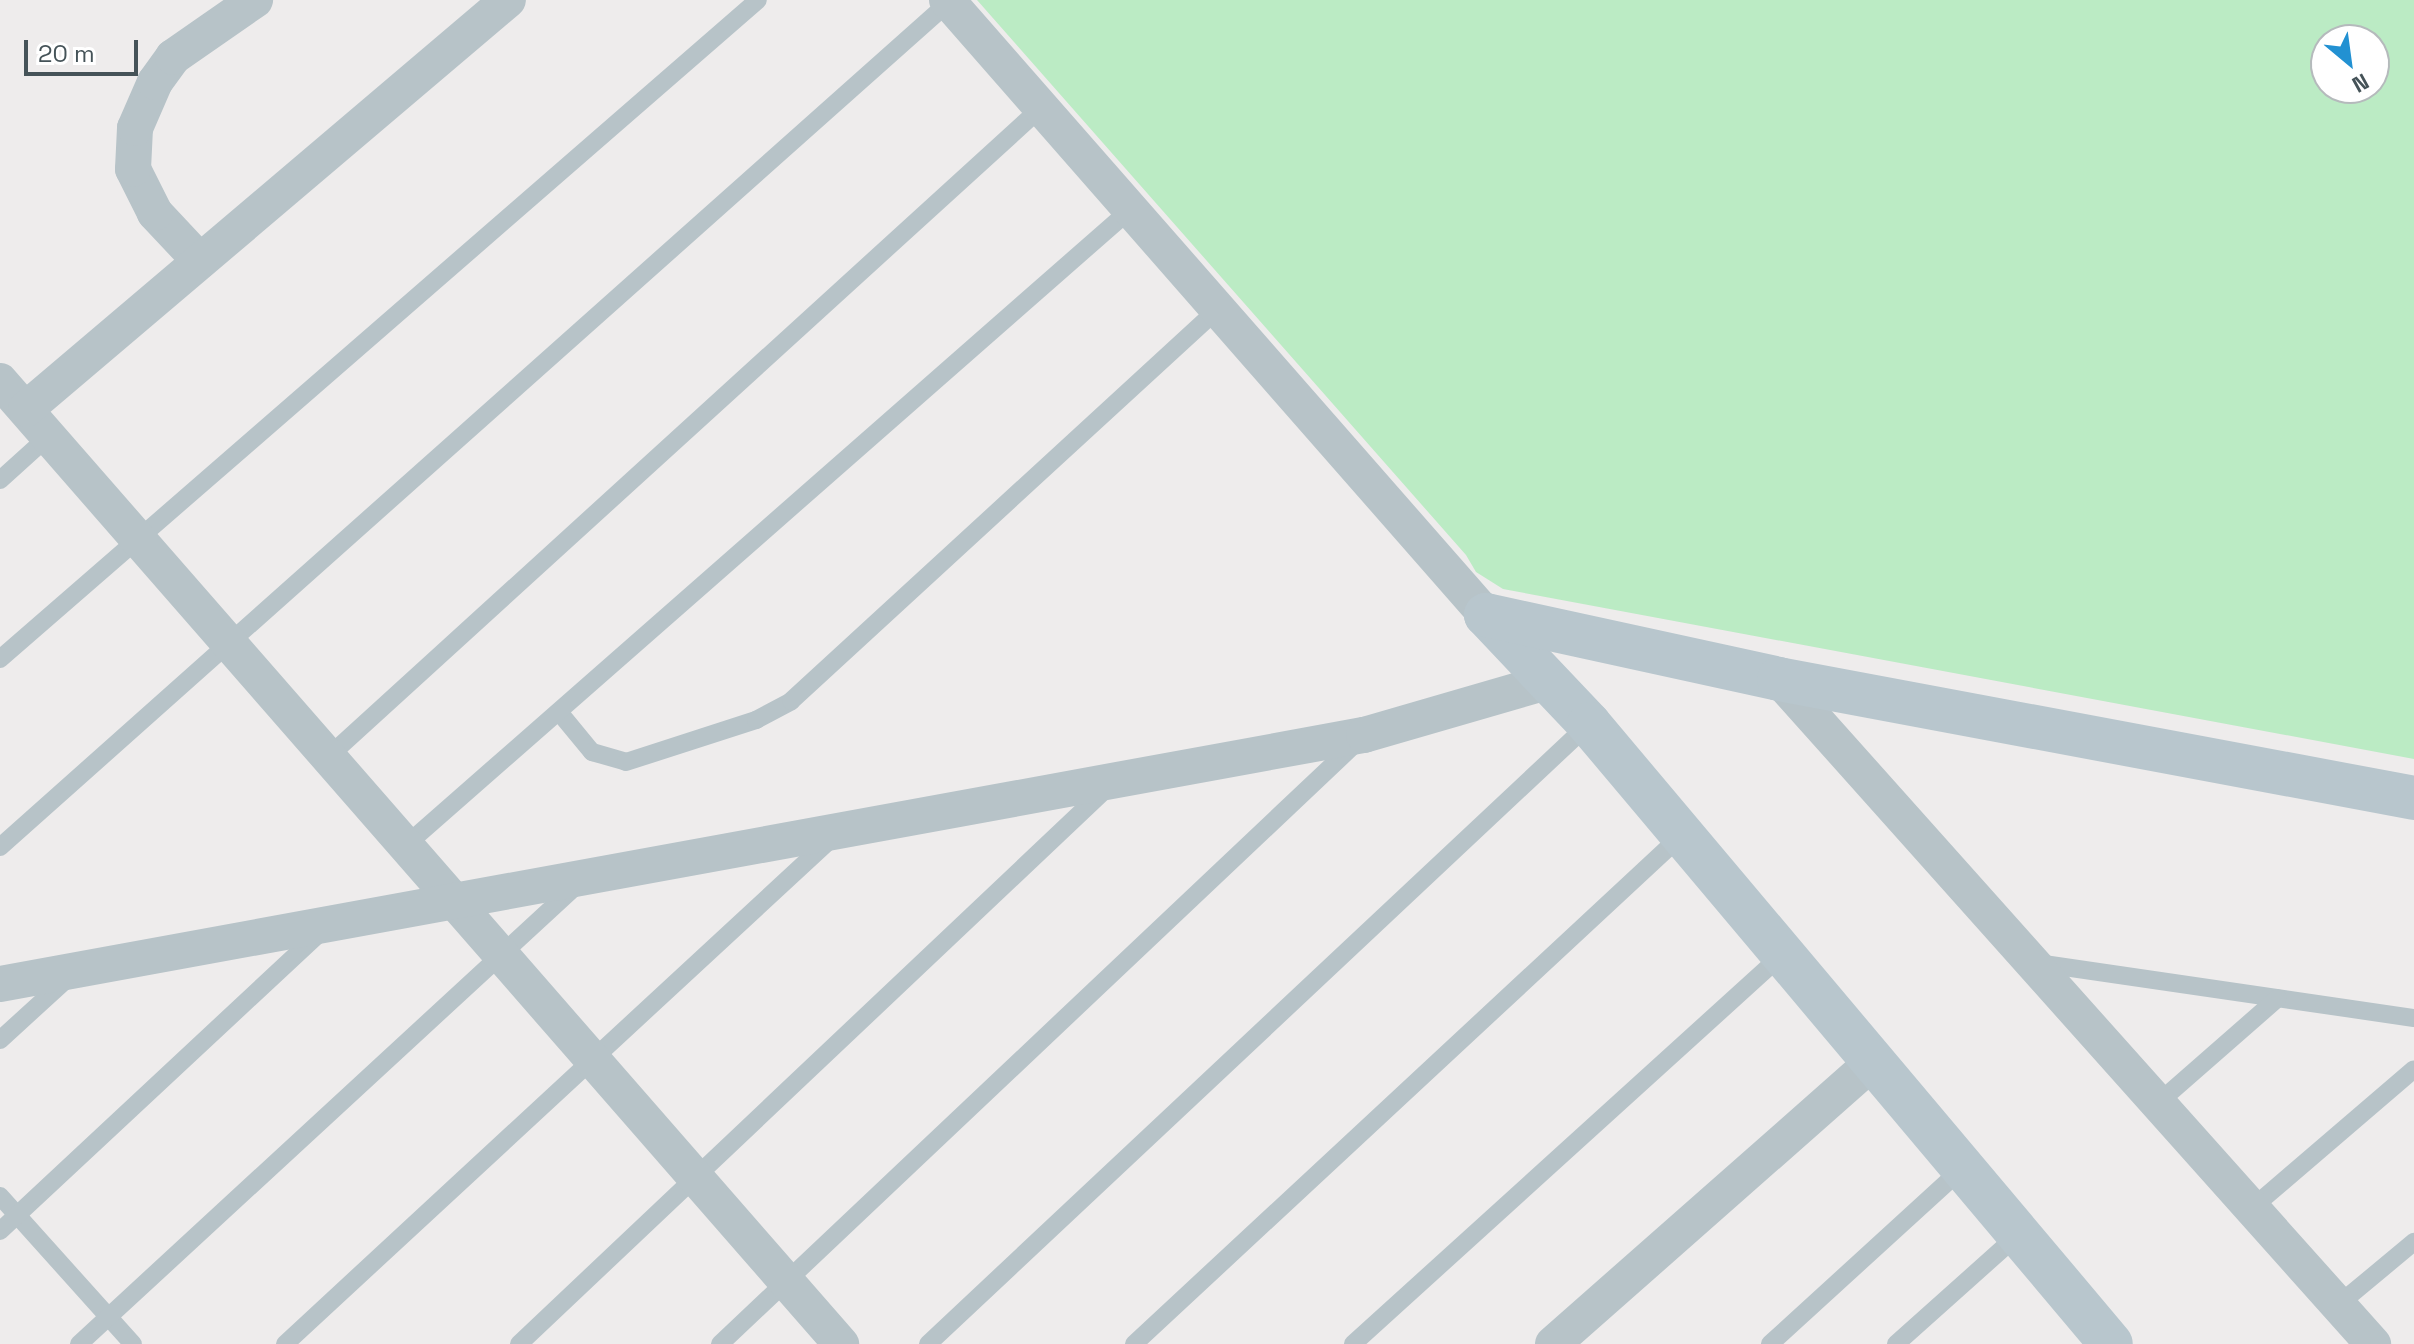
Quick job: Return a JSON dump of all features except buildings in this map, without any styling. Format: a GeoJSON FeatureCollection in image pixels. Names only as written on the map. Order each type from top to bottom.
{"type":"FeatureCollection","features":[{"type":"Feature","properties":{"kind":"street"},"geometry":{"type":"LineString","coordinates":[[200,261],[155,213],[133,169],[135,128],[155,82],[173,57],[255,0]]}},
{"type":"Feature","properties":{"kind":"street"},"geometry":{"type":"LineString","coordinates":[[26,409],[508,0]]}},
{"type":"Feature","properties":{"kind":"street"},"geometry":{"type":"LineString","coordinates":[[948,1],[1220,307],[1486,615],[1589,724],[2111,1344]]}},
{"type":"Feature","properties":{"kind":"street"},"geometry":{"type":"LineString","coordinates":[[0,381],[841,1344]]}},
{"type":"Feature","properties":{"kind":"street"},"geometry":{"type":"LineString","coordinates":[[1486,615],[1779,679],[2414,798]]}},
{"type":"Feature","properties":{"kind":"street"},"geometry":{"type":"LineString","coordinates":[[1779,679],[2373,1344]]}},
{"type":"Feature","properties":{"kind":"street"},"geometry":{"type":"LineString","coordinates":[[0,984],[450,898],[1364,735],[1550,681]]}},
{"type":"Feature","properties":{"kind":"street"},"geometry":{"type":"LineString","coordinates":[[1553,1344],[1873,1062]]}},
{"type":"Feature","properties":{"kind":"lane"},"geometry":{"type":"LineString","coordinates":[[0,659],[758,0]]}},
{"type":"Feature","properties":{"kind":"lane"},"geometry":{"type":"LineString","coordinates":[[0,847],[948,1]]}},
{"type":"Feature","properties":{"kind":"lane"},"geometry":{"type":"LineString","coordinates":[[328,757],[1043,106]]}},
{"type":"Feature","properties":{"kind":"lane"},"geometry":{"type":"LineString","coordinates":[[405,846],[1132,208]]}},
{"type":"Feature","properties":{"kind":"lane"},"geometry":{"type":"LineString","coordinates":[[559,712],[592,752],[626,762],[756,720],[791,701],[1220,307]]}},
{"type":"Feature","properties":{"kind":"lane"},"geometry":{"type":"LineString","coordinates":[[0,480],[50,435]]}},
{"type":"Feature","properties":{"kind":"lane"},"geometry":{"type":"LineString","coordinates":[[928,1344],[1589,724]]}},
{"type":"Feature","properties":{"kind":"lane"},"geometry":{"type":"LineString","coordinates":[[720,1344],[1364,735]]}},
{"type":"Feature","properties":{"kind":"lane"},"geometry":{"type":"LineString","coordinates":[[519,1344],[1114,781]]}},
{"type":"Feature","properties":{"kind":"lane"},"geometry":{"type":"LineString","coordinates":[[285,1344],[594,1063],[840,830]]}},
{"type":"Feature","properties":{"kind":"lane"},"geometry":{"type":"LineString","coordinates":[[1134,1344],[1682,835]]}},
{"type":"Feature","properties":{"kind":"lane"},"geometry":{"type":"LineString","coordinates":[[79,1344],[502,959],[586,876]]}},
{"type":"Feature","properties":{"kind":"lane"},"geometry":{"type":"LineString","coordinates":[[0,1231],[331,922]]}},
{"type":"Feature","properties":{"kind":"lane"},"geometry":{"type":"LineString","coordinates":[[1353,1344],[1783,954]]}},
{"type":"Feature","properties":{"kind":"lane"},"geometry":{"type":"LineString","coordinates":[[2032,963],[2414,1018]]}},
{"type":"Feature","properties":{"kind":"lane"},"geometry":{"type":"LineString","coordinates":[[0,1040],[78,968]]}},
{"type":"Feature","properties":{"kind":"lane"},"geometry":{"type":"LineString","coordinates":[[2158,1103],[2278,998]]}},
{"type":"Feature","properties":{"kind":"lane"},"geometry":{"type":"LineString","coordinates":[[2252,1208],[2414,1069]]}},
{"type":"Feature","properties":{"kind":"lane"},"geometry":{"type":"LineString","coordinates":[[1770,1344],[1963,1168]]}},
{"type":"Feature","properties":{"kind":"lane"},"geometry":{"type":"LineString","coordinates":[[0,1196],[133,1344]]}},
{"type":"Feature","properties":{"kind":"lane"},"geometry":{"type":"LineString","coordinates":[[1896,1344],[2019,1234]]}},
{"type":"Feature","properties":{"kind":"lane"},"geometry":{"type":"LineString","coordinates":[[2338,1305],[2414,1242]]}},
{"type":"Feature","properties":{"kind":"green space"},"geometry":{"type":"Polygon","coordinates":[[[977,0],[2414,0],[2414,759],[1503,589],[1476,572],[1466,555],[977,0]]]}}]}
